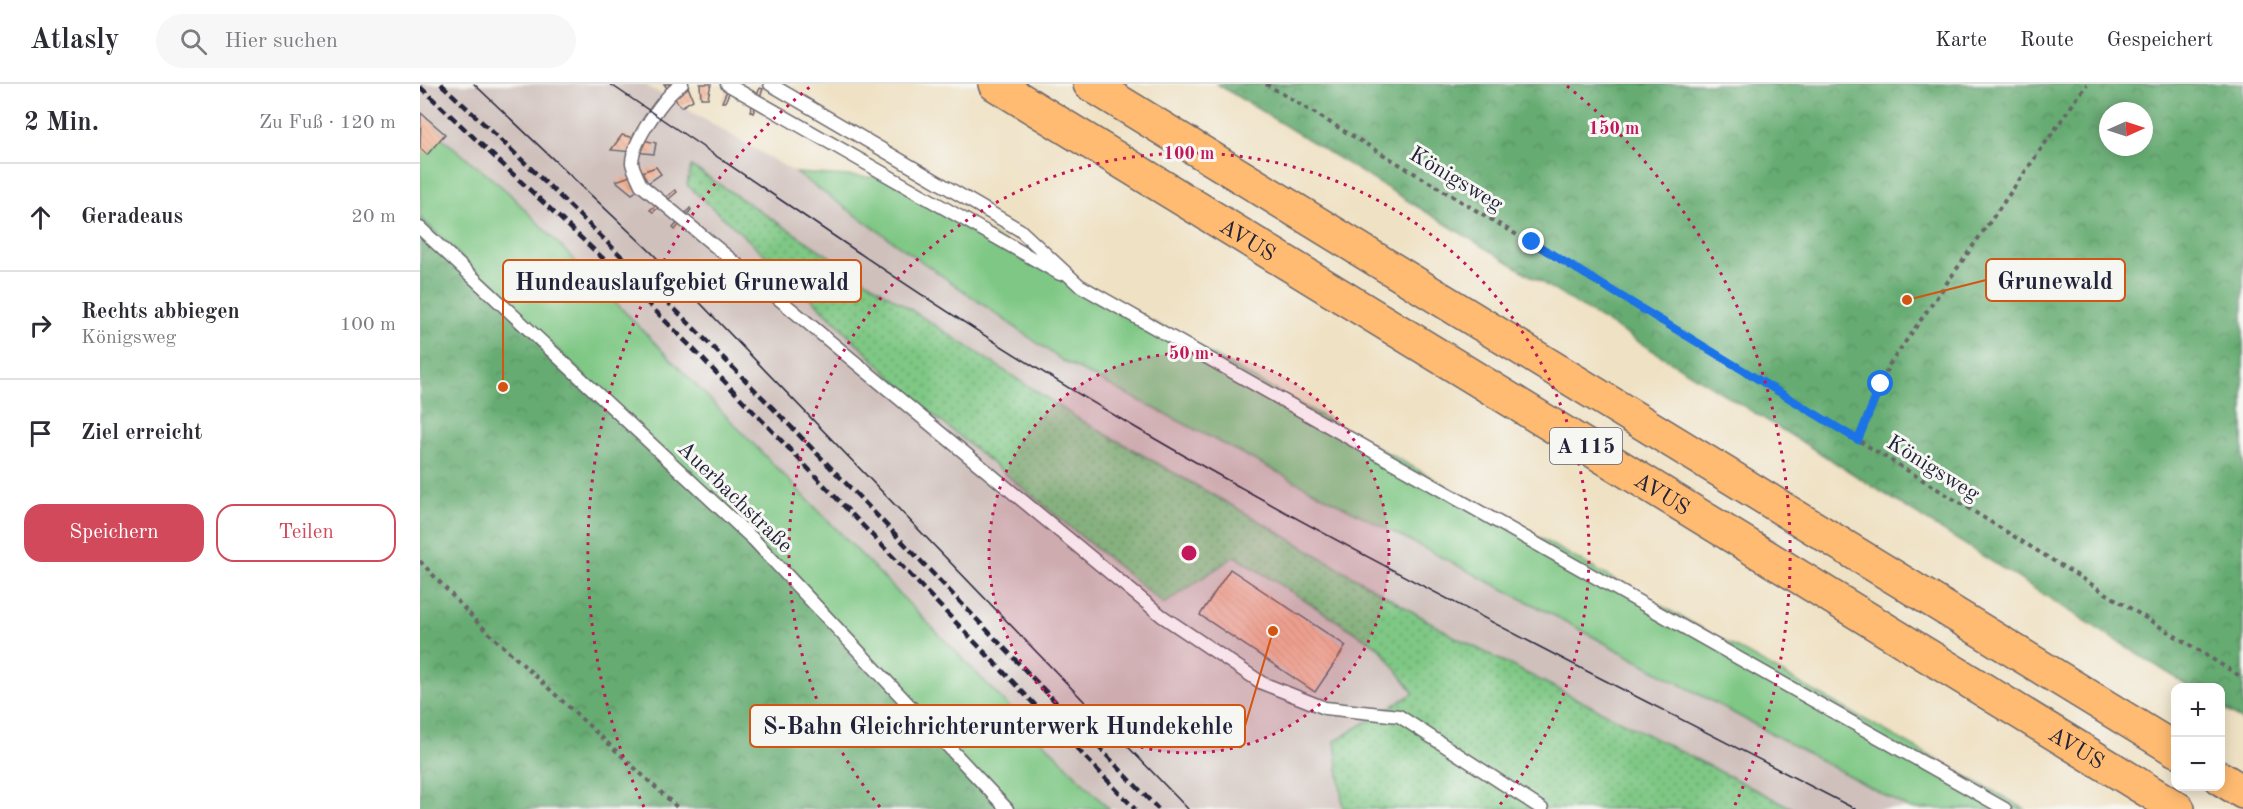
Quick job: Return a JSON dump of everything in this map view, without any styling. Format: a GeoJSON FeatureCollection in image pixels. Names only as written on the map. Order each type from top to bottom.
{"type":"FeatureCollection","features":[{"type":"Feature","properties":{"kind":"highway","name":"AVUS"},"geometry":{"type":"LineString","coordinates":[[995,84],[2178,809]]}},
{"type":"Feature","properties":{"kind":"highway","name":"A 115"},"geometry":{"type":"LineString","coordinates":[[1090,84],[2171,748]]}},
{"type":"Feature","properties":{"kind":"highway"},"geometry":{"type":"LineString","coordinates":[[2225,781],[2243,792]]}},
{"type":"Feature","properties":{"kind":"lane"},"geometry":{"type":"LineString","coordinates":[[682,84],[671,91],[636,145],[632,164],[640,185],[1162,616],[1262,683],[1325,708],[1399,716],[1542,809]]}},
{"type":"Feature","properties":{"kind":"lane"},"geometry":{"type":"LineString","coordinates":[[727,84],[2005,809]]}},
{"type":"Feature","properties":{"kind":"lane"},"geometry":{"type":"LineString","coordinates":[[770,84],[1020,230],[1079,285]]}},
{"type":"Feature","properties":{"kind":"lane","name":"Auerbachstraße"},"geometry":{"type":"LineString","coordinates":[[420,228],[753,539],[1007,809]]}},
{"type":"Feature","properties":{"kind":"path","name":"Königsweg"},"geometry":{"type":"LineString","coordinates":[[1266,84],[1858,440],[2243,678]]}},
{"type":"Feature","properties":{"kind":"path"},"geometry":{"type":"LineString","coordinates":[[1858,440],[1889,365],[2087,84]]}},
{"type":"Feature","properties":{"kind":"path"},"geometry":{"type":"LineString","coordinates":[[420,561],[477,622],[679,809]]}},
{"type":"Feature","properties":{"kind":"shaded area"},"geometry":{"type":"Polygon","coordinates":[[[420,84],[644,84],[796,173],[1063,361],[1555,616],[1910,809],[1109,809],[507,191],[420,120],[420,84]]]}},
{"type":"Feature","properties":{"kind":"green space"},"geometry":{"type":"Polygon","coordinates":[[[1217,84],[2243,84],[2243,721],[2225,710],[2225,683],[2184,683],[1820,453],[1217,84]]]}},
{"type":"Feature","properties":{"kind":"green space"},"geometry":{"type":"Polygon","coordinates":[[[420,120],[507,191],[1109,809],[1007,809],[753,539],[420,217],[420,120]]]}},
{"type":"Feature","properties":{"kind":"green space"},"geometry":{"type":"Polygon","coordinates":[[[691,166],[1077,418],[1268,526],[1457,638],[1794,809],[1343,809],[1335,741],[1414,693],[1380,648],[1235,556],[1164,604],[909,395],[794,281],[687,185],[691,166]]]}},
{"type":"Feature","properties":{"kind":"green space"},"geometry":{"type":"Polygon","coordinates":[[[796,173],[886,178],[1160,326],[2025,809],[1910,809],[1555,616],[1063,361],[796,173]]]}},
{"type":"Feature","properties":{"kind":"green space"},"geometry":{"type":"Polygon","coordinates":[[[420,217],[753,539],[1007,809],[420,809],[420,217]]]}},
{"type":"Feature","properties":{"kind":"building"},"geometry":{"type":"Polygon","coordinates":[[[664,84],[687,84],[693,100],[681,107],[664,84]]]}},
{"type":"Feature","properties":{"kind":"building"},"geometry":{"type":"Polygon","coordinates":[[[700,84],[711,84],[708,98],[701,98],[700,84]]]}},
{"type":"Feature","properties":{"kind":"building"},"geometry":{"type":"Polygon","coordinates":[[[730,84],[733,84],[725,102],[722,102],[730,84]]]}},
{"type":"Feature","properties":{"kind":"building"},"geometry":{"type":"Polygon","coordinates":[[[760,88],[763,89],[753,113],[750,111],[760,88]]]}},
{"type":"Feature","properties":{"kind":"building"},"geometry":{"type":"Polygon","coordinates":[[[421,113],[445,134],[427,155],[420,148],[421,113]]]}},
{"type":"Feature","properties":{"kind":"building"},"geometry":{"type":"Polygon","coordinates":[[[622,135],[656,143],[654,154],[611,150],[622,135]]]}},
{"type":"Feature","properties":{"kind":"building"},"geometry":{"type":"Polygon","coordinates":[[[656,167],[661,174],[632,194],[616,181],[656,167]]]}},
{"type":"Feature","properties":{"kind":"building"},"geometry":{"type":"Polygon","coordinates":[[[675,190],[677,192],[653,212],[650,210],[675,190]]]}},
{"type":"Feature","properties":{"kind":"building"},"geometry":{"type":"Polygon","coordinates":[[[690,208],[691,210],[675,230],[673,228],[690,208]]]}},
{"type":"Feature","properties":{"kind":"building"},"geometry":{"type":"Polygon","coordinates":[[[1230,569],[1346,646],[1315,692],[1200,615],[1230,569]]]}},
{"type":"Feature","properties":{"kind":"tram line"},"geometry":{"type":"LineString","coordinates":[[474,84],[652,253],[1188,809]]}},
{"type":"Feature","properties":{"kind":"tram line"},"geometry":{"type":"LineString","coordinates":[[610,84],[937,305],[1138,429],[1404,576],[1855,809]]}},
{"type":"Feature","properties":{"kind":"railway"},"geometry":{"type":"LineString","coordinates":[[441,84],[534,171],[716,350],[1158,809]]}},
{"type":"Feature","properties":{"kind":"railway"},"geometry":{"type":"LineString","coordinates":[[420,87],[609,264],[1135,809]]}},
{"type":"Feature","properties":{"kind":"place","name":"Grunewald"},"geometry":{"type":"Point","coordinates":[1907,300]}},
{"type":"Feature","properties":{"kind":"place","name":"Hundeauslaufgebiet Grunewald"},"geometry":{"type":"Point","coordinates":[503,387]}},
{"type":"Feature","properties":{"kind":"place","name":"S-Bahn Gleichrichterunterwerk Hundekehle"},"geometry":{"type":"Point","coordinates":[1273,631]}},
{"type":"Feature","properties":{"kind":"route"},"geometry":{"type":"LineString","coordinates":[[1532,242],[1858,440],[1881,384]]}}]}
